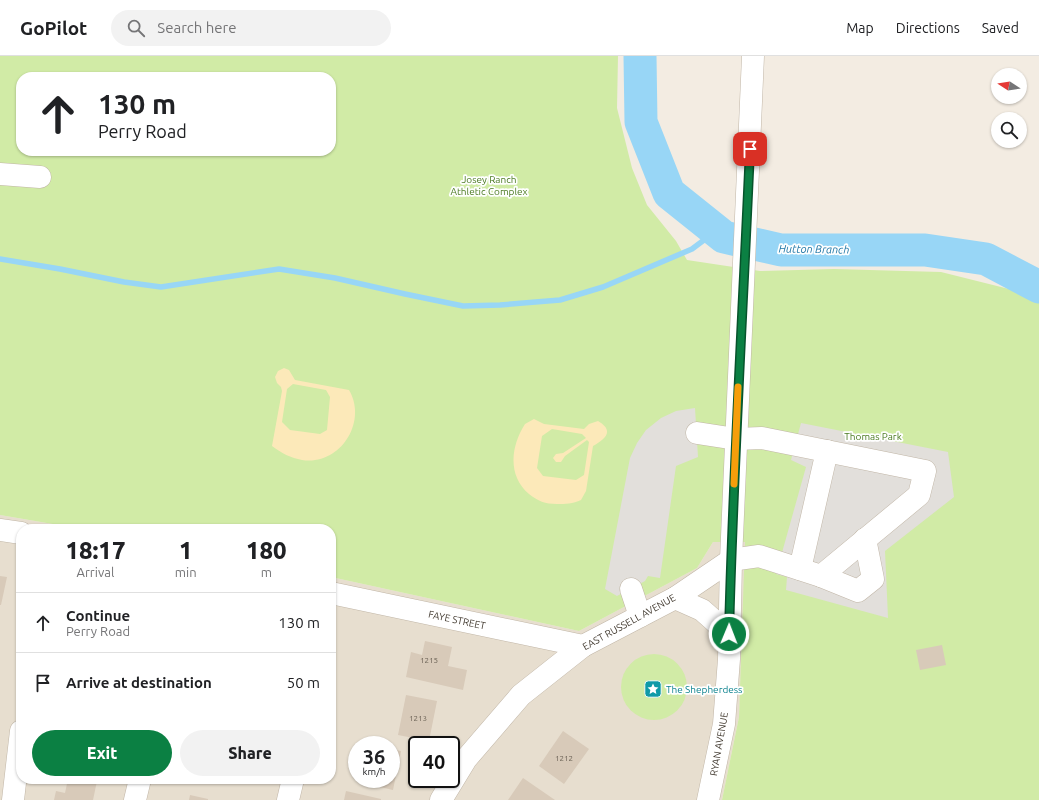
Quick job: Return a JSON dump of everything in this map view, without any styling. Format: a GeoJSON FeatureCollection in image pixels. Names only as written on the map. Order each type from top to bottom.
{"type":"FeatureCollection","features":[{"type":"Feature","properties":{"kind":"street","name":"RYAN AVENUE"},"geometry":{"type":"LineString","coordinates":[[708,800],[724,724],[728,675],[731,560],[753,56]]}},
{"type":"Feature","properties":{"kind":"street"},"geometry":{"type":"LineString","coordinates":[[0,174],[40,177]]}},
{"type":"Feature","properties":{"kind":"street"},"geometry":{"type":"LineString","coordinates":[[697,433],[736,439],[762,438],[925,471],[919,495],[865,539],[810,573]]}},
{"type":"Feature","properties":{"kind":"street"},"geometry":{"type":"LineString","coordinates":[[810,573],[827,451]]}},
{"type":"Feature","properties":{"kind":"street"},"geometry":{"type":"LineString","coordinates":[[0,530],[16,532]]}},
{"type":"Feature","properties":{"kind":"street"},"geometry":{"type":"LineString","coordinates":[[731,560],[759,556],[858,591],[873,579],[865,539]]}},
{"type":"Feature","properties":{"kind":"street","name":"EAST RUSSELL AVENUE"},"geometry":{"type":"LineString","coordinates":[[441,800],[466,759],[522,695],[583,646],[675,598],[731,560]]}},
{"type":"Feature","properties":{"kind":"street"},"geometry":{"type":"LineString","coordinates":[[631,588],[640,616]]}},
{"type":"Feature","properties":{"kind":"street"},"geometry":{"type":"LineString","coordinates":[[675,598],[702,610],[729,634]]}},
{"type":"Feature","properties":{"kind":"street","name":"FAYE STREET"},"geometry":{"type":"LineString","coordinates":[[336,601],[583,646]]}},
{"type":"Feature","properties":{"kind":"street"},"geometry":{"type":"LineString","coordinates":[[13,800],[16,774]]}},
{"type":"Feature","properties":{"kind":"street"},"geometry":{"type":"LineString","coordinates":[[136,800],[139,784]]}},
{"type":"Feature","properties":{"kind":"street"},"geometry":{"type":"LineString","coordinates":[[288,800],[292,784]]}},
{"type":"Feature","properties":{"kind":"shaded area"},"geometry":{"type":"Polygon","coordinates":[[[695,408],[698,457],[676,466],[660,578],[648,576],[645,581],[617,596],[605,589],[630,458],[637,443],[646,430],[661,418],[676,411],[695,408]]]}},
{"type":"Feature","properties":{"kind":"shaded area"},"geometry":{"type":"Polygon","coordinates":[[[801,423],[948,452],[954,497],[885,551],[888,618],[786,590],[787,577],[776,574],[806,467],[791,460],[801,423]]]}},
{"type":"Feature","properties":{"kind":"shaded area"},"geometry":{"type":"Polygon","coordinates":[[[0,515],[53,524],[16,524],[16,784],[336,784],[336,578],[579,631],[697,568],[713,542],[746,542],[739,717],[722,800],[0,800],[0,515]]]}},
{"type":"Feature","properties":{"kind":"green space","name":"Thomas Park"},"geometry":{"type":"Polygon","coordinates":[[[0,56],[618,56],[617,108],[632,168],[647,205],[676,241],[687,260],[760,271],[834,269],[941,272],[1017,291],[1039,303],[1039,800],[722,800],[739,717],[745,542],[713,542],[697,568],[579,631],[336,578],[336,524],[53,524],[0,515],[0,56]]]}},
{"type":"Feature","properties":{"kind":"green space"},"geometry":{"type":"Polygon","coordinates":[[[654,654],[667,656],[682,669],[685,674],[687,687],[685,700],[672,715],[667,718],[654,720],[641,718],[626,705],[623,700],[621,687],[623,674],[636,659],[641,656],[654,654]]]}},
{"type":"Feature","properties":{"kind":"sand"},"geometry":{"type":"Polygon","coordinates":[[[284,368],[289,370],[295,380],[349,390],[354,402],[355,415],[352,428],[347,439],[339,449],[328,456],[316,460],[302,460],[286,455],[272,446],[282,391],[275,377],[278,371],[284,368]],[[293,384],[287,389],[282,422],[290,430],[320,434],[327,430],[330,397],[326,390],[293,384]]]}},
{"type":"Feature","properties":{"kind":"sand"},"geometry":{"type":"Polygon","coordinates":[[[534,419],[544,424],[584,429],[589,424],[598,421],[606,428],[607,431],[604,438],[593,446],[586,491],[581,500],[566,504],[545,503],[529,494],[522,486],[514,469],[514,451],[520,433],[525,424],[534,419]],[[552,429],[542,436],[537,468],[543,476],[576,480],[584,475],[589,442],[587,440],[565,456],[561,462],[556,462],[553,458],[556,454],[563,453],[586,438],[582,434],[552,429]]]}},
{"type":"Feature","properties":{"kind":"building"},"geometry":{"type":"Polygon","coordinates":[[[0,576],[7,577],[1,605],[0,605],[0,576]]]}},
{"type":"Feature","properties":{"kind":"building"},"geometry":{"type":"Polygon","coordinates":[[[425,641],[452,647],[448,666],[467,670],[463,690],[406,677],[411,652],[422,655],[425,641]]]}},
{"type":"Feature","properties":{"kind":"building"},"geometry":{"type":"Polygon","coordinates":[[[942,645],[946,665],[920,670],[916,650],[942,645]]]}},
{"type":"Feature","properties":{"kind":"building"},"geometry":{"type":"Polygon","coordinates":[[[406,695],[437,701],[430,736],[408,737],[398,735],[406,695]]]}},
{"type":"Feature","properties":{"kind":"building"},"geometry":{"type":"Polygon","coordinates":[[[563,731],[589,749],[564,784],[539,766],[563,731]]]}},
{"type":"Feature","properties":{"kind":"building"},"geometry":{"type":"Polygon","coordinates":[[[523,778],[555,800],[508,800],[523,778]]]}},
{"type":"Feature","properties":{"kind":"building"},"geometry":{"type":"Polygon","coordinates":[[[67,784],[96,784],[93,800],[54,800],[56,791],[65,793],[67,784]]]}},
{"type":"Feature","properties":{"kind":"building"},"geometry":{"type":"Polygon","coordinates":[[[346,791],[381,799],[381,800],[344,800],[346,791]]]}},
{"type":"Feature","properties":{"kind":"building"},"geometry":{"type":"Polygon","coordinates":[[[190,795],[208,799],[208,800],[189,800],[190,795]]]}},
{"type":"Feature","properties":{"kind":"waterway","name":"Hutton Branch"},"geometry":{"type":"LineString","coordinates":[[640,56],[641,122],[669,193],[724,237],[781,250],[925,250],[986,259],[1039,287]]}},
{"type":"Feature","properties":{"kind":"waterway"},"geometry":{"type":"LineString","coordinates":[[0,259],[124,282],[161,287],[279,269],[335,278],[463,306],[500,305],[560,300],[603,287],[692,249],[716,231]]}},
{"type":"Feature","properties":{"kind":"slow traffic"},"geometry":{"type":"LineString","coordinates":[[734,484],[738,387]]}},
{"type":"Feature","properties":{"kind":"place","name":"The Shepherdess"},"geometry":{"type":"Point","coordinates":[653,689]}},
{"type":"Feature","properties":{"kind":"route"},"geometry":{"type":"LineString","coordinates":[[729,634],[738,386],[750,149]]}},
{"type":"Feature","properties":{"kind":"park label","name":"Josey Ranch Athletic Complex"},"geometry":{"type":"Point","coordinates":[489,184]}}]}
